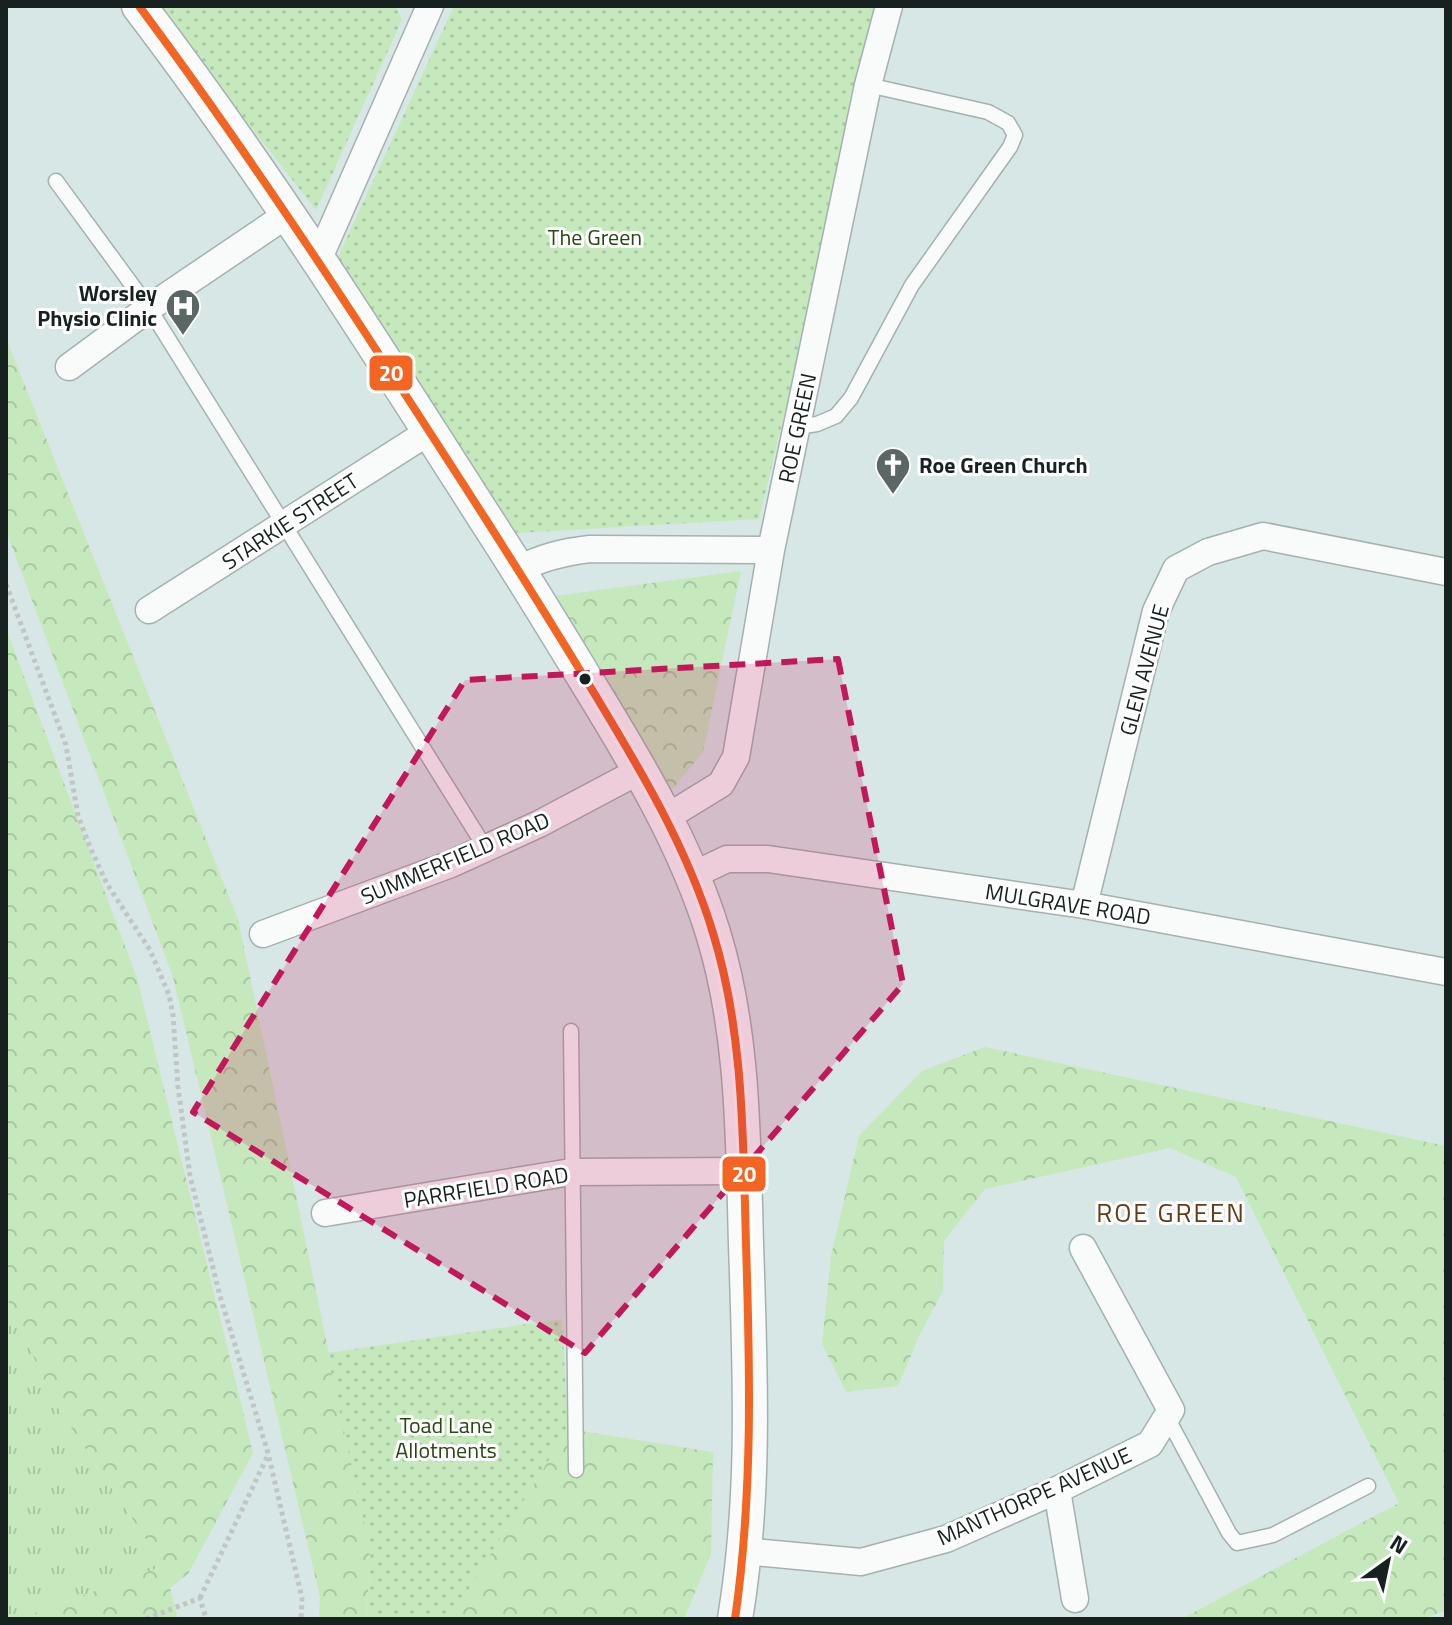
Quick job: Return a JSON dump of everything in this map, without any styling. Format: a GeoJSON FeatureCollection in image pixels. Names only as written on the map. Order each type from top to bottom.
{"type":"FeatureCollection","features":[{"type":"Feature","properties":{"kind":"street"},"geometry":{"type":"LineString","coordinates":[[139,6],[204,92],[319,258],[518,570],[641,770],[691,876],[712,931],[726,982],[735,1044],[744,1171],[751,1402],[748,1502],[735,1619]]}},
{"type":"Feature","properties":{"kind":"street","name":"ROE GREEN"},"geometry":{"type":"LineString","coordinates":[[664,819],[721,784],[736,757],[771,550],[868,85],[889,6]]}},
{"type":"Feature","properties":{"kind":"street"},"geometry":{"type":"LineString","coordinates":[[319,258],[421,12]]}},
{"type":"Feature","properties":{"kind":"street"},"geometry":{"type":"LineString","coordinates":[[69,367],[149,308],[288,214]]}},
{"type":"Feature","properties":{"kind":"street","name":"STARKIE STREET"},"geometry":{"type":"LineString","coordinates":[[149,610],[430,431]]}},
{"type":"Feature","properties":{"kind":"street","name":"GLEN AVENUE"},"geometry":{"type":"LineString","coordinates":[[1084,905],[1156,611],[1176,569],[1208,552],[1263,536],[1446,572]]}},
{"type":"Feature","properties":{"kind":"street"},"geometry":{"type":"LineString","coordinates":[[518,570],[562,552],[590,549],[771,550]]}},
{"type":"Feature","properties":{"kind":"street","name":"SUMMERFIELD ROAD"},"geometry":{"type":"LineString","coordinates":[[263,934],[486,849],[641,770]]}},
{"type":"Feature","properties":{"kind":"street","name":"MULGRAVE ROAD"},"geometry":{"type":"LineString","coordinates":[[691,876],[727,859],[768,859],[1084,905],[1446,972]]}},
{"type":"Feature","properties":{"kind":"street","name":"PARRFIELD ROAD"},"geometry":{"type":"LineString","coordinates":[[325,1213],[571,1172],[744,1171]]}},
{"type":"Feature","properties":{"kind":"street"},"geometry":{"type":"LineString","coordinates":[[1083,1248],[1171,1410],[1167,1417]]}},
{"type":"Feature","properties":{"kind":"street","name":"MANTHORPE AVENUE"},"geometry":{"type":"LineString","coordinates":[[744,1551],[861,1562],[946,1539],[1057,1490],[1150,1444],[1167,1417]]}},
{"type":"Feature","properties":{"kind":"street"},"geometry":{"type":"LineString","coordinates":[[1057,1490],[1075,1599]]}},
{"type":"Feature","properties":{"kind":"lane"},"geometry":{"type":"LineString","coordinates":[[797,427],[817,424],[836,416],[851,398],[912,285],[1010,147],[1015,135],[1008,123],[988,112],[868,85]]}},
{"type":"Feature","properties":{"kind":"lane"},"geometry":{"type":"LineString","coordinates":[[56,181],[149,308],[486,849]]}},
{"type":"Feature","properties":{"kind":"lane"},"geometry":{"type":"LineString","coordinates":[[571,1031],[576,1470]]}},
{"type":"Feature","properties":{"kind":"lane"},"geometry":{"type":"LineString","coordinates":[[1167,1417],[1237,1543],[1273,1535],[1368,1486]]}},
{"type":"Feature","properties":{"kind":"path"},"geometry":{"type":"LineString","coordinates":[[6,584],[66,745],[78,816],[90,847],[107,884],[150,950],[169,995],[190,1176],[220,1296],[268,1453],[302,1598],[301,1619]]}},
{"type":"Feature","properties":{"kind":"path"},"geometry":{"type":"LineString","coordinates":[[206,1619],[200,1598],[268,1453]]}},
{"type":"Feature","properties":{"kind":"path"},"geometry":{"type":"LineString","coordinates":[[146,1619],[200,1598]]}},
{"type":"Feature","properties":{"kind":"highlighted area"},"geometry":{"type":"Polygon","coordinates":[[[838,659],[903,984],[585,1353],[193,1112],[465,680],[838,659]]]}},
{"type":"Feature","properties":{"kind":"green space"},"geometry":{"type":"Polygon","coordinates":[[[156,6],[396,6],[402,20],[316,210],[156,6]]]}},
{"type":"Feature","properties":{"kind":"green space","name":"The Green"},"geometry":{"type":"Polygon","coordinates":[[[454,6],[883,6],[759,519],[517,533],[337,259],[454,6]]]}},
{"type":"Feature","properties":{"kind":"green space"},"geometry":{"type":"Polygon","coordinates":[[[6,338],[238,919],[370,1549],[367,1619],[319,1619],[320,1597],[173,977],[6,531],[6,338]]]}},
{"type":"Feature","properties":{"kind":"green space"},"geometry":{"type":"Polygon","coordinates":[[[741,571],[703,752],[671,791],[555,596],[741,571]]]}},
{"type":"Feature","properties":{"kind":"green space"},"geometry":{"type":"Polygon","coordinates":[[[6,628],[137,978],[253,1453],[188,1574],[170,1588],[178,1619],[18,1619],[164,1566],[54,1402],[6,1296],[6,628]]]}},
{"type":"Feature","properties":{"kind":"green space"},"geometry":{"type":"Polygon","coordinates":[[[985,1047],[1446,1146],[1446,1610],[1424,1619],[1181,1619],[1399,1503],[1236,1177],[1170,1148],[985,1189],[944,1241],[943,1291],[898,1386],[846,1392],[822,1344],[831,1256],[859,1136],[922,1071],[985,1047]]]}},
{"type":"Feature","properties":{"kind":"green space"},"geometry":{"type":"Polygon","coordinates":[[[6,1296],[54,1402],[164,1566],[18,1619],[6,1619],[6,1296]]]}},
{"type":"Feature","properties":{"kind":"green space","name":"Toad Lane Allotments"},"geometry":{"type":"Polygon","coordinates":[[[562,1319],[568,1429],[450,1619],[367,1619],[370,1549],[327,1353],[562,1319]]]}},
{"type":"Feature","properties":{"kind":"green space"},"geometry":{"type":"Polygon","coordinates":[[[568,1429],[713,1452],[711,1554],[684,1619],[450,1619],[568,1429]]]}},
{"type":"Feature","properties":{"kind":"transit line","name":"20"},"geometry":{"type":"LineString","coordinates":[[139,6],[316,259],[513,562],[645,780],[676,839],[702,901],[731,1009],[742,1126],[749,1432],[745,1525],[735,1619]]}},
{"type":"Feature","properties":{"kind":"place","name":"Worsley Physio Clinic"},"geometry":{"type":"Point","coordinates":[183,337]}},
{"type":"Feature","properties":{"kind":"place","name":"Roe Green Church"},"geometry":{"type":"Point","coordinates":[893,496]}},
{"type":"Feature","properties":{"kind":"district","name":"ROE GREEN"},"geometry":{"type":"Point","coordinates":[1171,1212]}}]}
